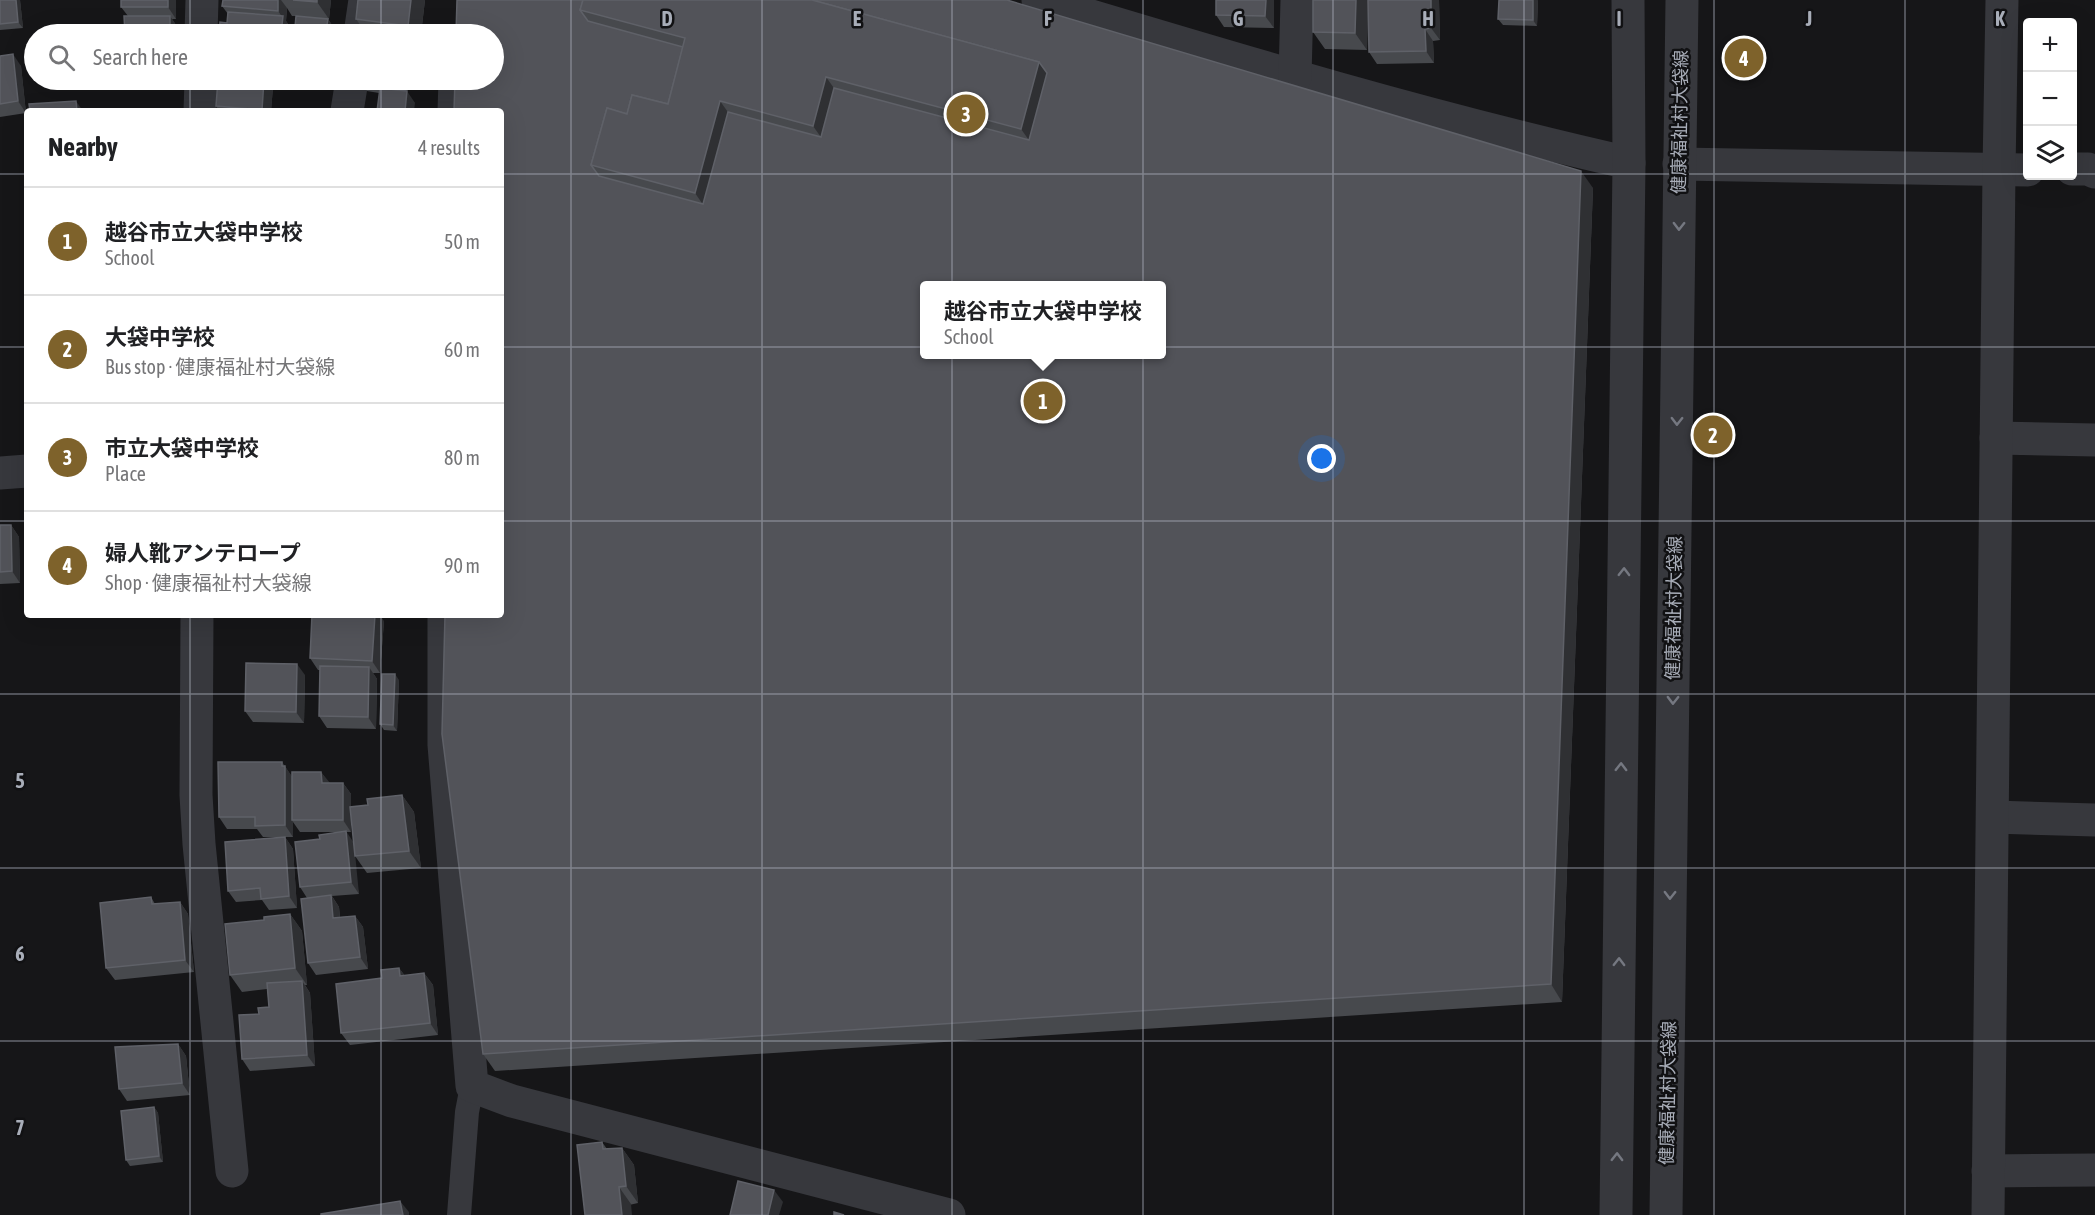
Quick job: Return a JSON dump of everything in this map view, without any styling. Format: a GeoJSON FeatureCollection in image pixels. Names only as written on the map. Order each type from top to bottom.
{"type":"FeatureCollection","features":[{"type":"Feature","properties":{"kind":"street"},"geometry":{"type":"LineString","coordinates":[[201,24],[202,0]]}},
{"type":"Feature","properties":{"kind":"street"},"geometry":{"type":"LineString","coordinates":[[361,24],[365,0]]}},
{"type":"Feature","properties":{"kind":"street"},"geometry":{"type":"LineString","coordinates":[[1038,0],[1100,9],[1295,77],[1553,146],[1629,163]]}},
{"type":"Feature","properties":{"kind":"street"},"geometry":{"type":"LineString","coordinates":[[1295,77],[1297,0]]}},
{"type":"Feature","properties":{"kind":"street"},"geometry":{"type":"LineString","coordinates":[[1616,1215],[1629,163],[1628,0]]}},
{"type":"Feature","properties":{"kind":"street","name":"健康福祉村大袋線"},"geometry":{"type":"LineString","coordinates":[[1666,1215],[1682,0]]}},
{"type":"Feature","properties":{"kind":"street"},"geometry":{"type":"LineString","coordinates":[[1988,1215],[1996,438],[2013,170],[2002,0]]}},
{"type":"Feature","properties":{"kind":"street"},"geometry":{"type":"LineString","coordinates":[[200,108],[201,90]]}},
{"type":"Feature","properties":{"kind":"street"},"geometry":{"type":"LineString","coordinates":[[347,108],[350,90]]}},
{"type":"Feature","properties":{"kind":"street"},"geometry":{"type":"LineString","coordinates":[[454,108],[455,90]]}},
{"type":"Feature","properties":{"kind":"street"},"geometry":{"type":"LineString","coordinates":[[1679,164],[2013,170]]}},
{"type":"Feature","properties":{"kind":"street"},"geometry":{"type":"LineString","coordinates":[[2077,169],[2088,169],[2095,172]]}},
{"type":"Feature","properties":{"kind":"street"},"geometry":{"type":"LineString","coordinates":[[1996,438],[2095,440]]}},
{"type":"Feature","properties":{"kind":"street"},"geometry":{"type":"LineString","coordinates":[[0,472],[24,471]]}},
{"type":"Feature","properties":{"kind":"street"},"geometry":{"type":"LineString","coordinates":[[198,618],[196,795],[199,844],[232,1171]]}},
{"type":"Feature","properties":{"kind":"street"},"geometry":{"type":"LineString","coordinates":[[444,618],[444,745],[472,1086],[512,1101],[949,1215]]}},
{"type":"Feature","properties":{"kind":"street"},"geometry":{"type":"LineString","coordinates":[[1993,818],[2095,820]]}},
{"type":"Feature","properties":{"kind":"street"},"geometry":{"type":"LineString","coordinates":[[1988,1171],[2095,1170]]}},
{"type":"Feature","properties":{"kind":"lane"},"geometry":{"type":"LineString","coordinates":[[459,1215],[467,1112],[472,1086]]}},
{"type":"Feature","properties":{"kind":"building"},"geometry":{"type":"Polygon","coordinates":[[[0,0],[16,0],[18,22],[0,24],[0,0]]]}},
{"type":"Feature","properties":{"kind":"building"},"geometry":{"type":"Polygon","coordinates":[[[121,0],[168,0],[168,7],[121,7],[121,0]]]}},
{"type":"Feature","properties":{"kind":"building"},"geometry":{"type":"Polygon","coordinates":[[[223,0],[278,0],[278,11],[222,6],[223,0]]]}},
{"type":"Feature","properties":{"kind":"building"},"geometry":{"type":"Polygon","coordinates":[[[293,0],[317,0],[317,2],[293,0]]]}},
{"type":"Feature","properties":{"kind":"building"},"geometry":{"type":"Polygon","coordinates":[[[358,0],[411,0],[408,24],[356,19],[358,0]]]}},
{"type":"Feature","properties":{"kind":"building"},"geometry":{"type":"Polygon","coordinates":[[[457,0],[583,0],[580,10],[588,21],[683,47],[668,104],[632,95],[627,114],[607,108],[591,165],[599,176],[703,204],[728,112],[821,137],[834,88],[1029,140],[1047,73],[1039,62],[812,0],[1007,0],[1581,171],[1551,984],[483,1054],[442,734],[445,618],[504,618],[504,108],[454,108],[455,90],[504,90],[504,24],[456,24],[457,0]]]}},
{"type":"Feature","properties":{"kind":"building"},"geometry":{"type":"Polygon","coordinates":[[[583,0],[812,0],[1039,62],[1021,129],[826,77],[813,126],[720,101],[695,193],[591,165],[607,108],[627,114],[632,95],[668,104],[685,38],[580,10],[583,0]]]}},
{"type":"Feature","properties":{"kind":"building"},"geometry":{"type":"Polygon","coordinates":[[[1216,0],[1266,0],[1265,16],[1216,15],[1216,0]]]}},
{"type":"Feature","properties":{"kind":"building"},"geometry":{"type":"Polygon","coordinates":[[[1313,0],[1356,0],[1355,33],[1313,32],[1313,0]]]}},
{"type":"Feature","properties":{"kind":"building"},"geometry":{"type":"Polygon","coordinates":[[[1368,0],[1431,0],[1431,28],[1425,29],[1426,51],[1369,52],[1368,0]]]}},
{"type":"Feature","properties":{"kind":"building"},"geometry":{"type":"Polygon","coordinates":[[[1499,0],[1533,0],[1533,20],[1498,19],[1499,0]]]}},
{"type":"Feature","properties":{"kind":"building"},"geometry":{"type":"Polygon","coordinates":[[[228,12],[283,16],[282,24],[220,24],[220,22],[227,23],[228,12]]]}},
{"type":"Feature","properties":{"kind":"building"},"geometry":{"type":"Polygon","coordinates":[[[124,16],[170,16],[170,24],[124,24],[124,16]]]}},
{"type":"Feature","properties":{"kind":"building"},"geometry":{"type":"Polygon","coordinates":[[[296,16],[328,19],[327,24],[295,24],[296,16]]]}},
{"type":"Feature","properties":{"kind":"building"},"geometry":{"type":"Polygon","coordinates":[[[13,54],[18,101],[0,104],[0,56],[13,54]]]}},
{"type":"Feature","properties":{"kind":"building"},"geometry":{"type":"Polygon","coordinates":[[[217,90],[263,90],[262,108],[216,106],[217,90]]]}},
{"type":"Feature","properties":{"kind":"building"},"geometry":{"type":"Polygon","coordinates":[[[380,90],[407,91],[405,108],[377,108],[380,90]]]}},
{"type":"Feature","properties":{"kind":"building"},"geometry":{"type":"Polygon","coordinates":[[[76,101],[77,108],[30,108],[29,104],[76,101]]]}},
{"type":"Feature","properties":{"kind":"building"},"geometry":{"type":"Polygon","coordinates":[[[0,525],[11,525],[12,571],[0,572],[0,525]]]}},
{"type":"Feature","properties":{"kind":"building"},"geometry":{"type":"Polygon","coordinates":[[[312,618],[375,618],[372,661],[310,658],[312,618]]]}},
{"type":"Feature","properties":{"kind":"building"},"geometry":{"type":"Polygon","coordinates":[[[246,663],[297,664],[296,712],[245,711],[246,663]]]}},
{"type":"Feature","properties":{"kind":"building"},"geometry":{"type":"Polygon","coordinates":[[[320,666],[369,667],[368,717],[319,716],[320,666]]]}},
{"type":"Feature","properties":{"kind":"building"},"geometry":{"type":"Polygon","coordinates":[[[382,674],[395,674],[393,725],[380,724],[382,674]]]}},
{"type":"Feature","properties":{"kind":"building"},"geometry":{"type":"Polygon","coordinates":[[[218,762],[282,762],[282,766],[285,766],[285,825],[255,826],[255,817],[219,817],[218,762]]]}},
{"type":"Feature","properties":{"kind":"building"},"geometry":{"type":"Polygon","coordinates":[[[292,772],[321,772],[322,783],[343,783],[343,820],[292,820],[292,772]]]}},
{"type":"Feature","properties":{"kind":"building"},"geometry":{"type":"Polygon","coordinates":[[[402,795],[409,851],[355,856],[350,807],[368,805],[367,799],[402,795]]]}},
{"type":"Feature","properties":{"kind":"building"},"geometry":{"type":"Polygon","coordinates":[[[346,831],[351,882],[300,887],[295,842],[320,839],[319,835],[346,831]]]}},
{"type":"Feature","properties":{"kind":"building"},"geometry":{"type":"Polygon","coordinates":[[[285,837],[289,896],[261,899],[260,888],[228,891],[225,842],[285,837]]]}},
{"type":"Feature","properties":{"kind":"building"},"geometry":{"type":"Polygon","coordinates":[[[331,895],[333,918],[355,916],[360,957],[308,963],[301,899],[331,895]]]}},
{"type":"Feature","properties":{"kind":"building"},"geometry":{"type":"Polygon","coordinates":[[[151,897],[152,904],[180,902],[185,960],[106,968],[100,903],[151,897]]]}},
{"type":"Feature","properties":{"kind":"building"},"geometry":{"type":"Polygon","coordinates":[[[290,914],[295,968],[230,975],[225,924],[264,920],[264,917],[290,914]]]}},
{"type":"Feature","properties":{"kind":"building"},"geometry":{"type":"Polygon","coordinates":[[[399,968],[400,976],[424,973],[430,1023],[341,1033],[336,984],[382,978],[381,970],[399,968]]]}},
{"type":"Feature","properties":{"kind":"building"},"geometry":{"type":"Polygon","coordinates":[[[302,981],[307,1055],[242,1059],[239,1015],[259,1014],[258,1008],[269,1007],[267,983],[302,981]]]}},
{"type":"Feature","properties":{"kind":"building"},"geometry":{"type":"Polygon","coordinates":[[[178,1044],[182,1083],[119,1089],[115,1047],[178,1044]]]}},
{"type":"Feature","properties":{"kind":"building"},"geometry":{"type":"Polygon","coordinates":[[[154,1107],[159,1156],[126,1160],[121,1111],[154,1107]]]}},
{"type":"Feature","properties":{"kind":"building"},"geometry":{"type":"Polygon","coordinates":[[[602,1142],[603,1149],[622,1148],[626,1186],[619,1187],[622,1215],[585,1215],[577,1145],[602,1142]]]}},
{"type":"Feature","properties":{"kind":"building"},"geometry":{"type":"Polygon","coordinates":[[[738,1181],[774,1190],[768,1215],[730,1215],[738,1181]]]}},
{"type":"Feature","properties":{"kind":"building"},"geometry":{"type":"Polygon","coordinates":[[[400,1201],[403,1215],[321,1215],[321,1214],[400,1201]]]}},
{"type":"Feature","properties":{"kind":"place","name":"婦人靴アンテロープ"},"geometry":{"type":"Point","coordinates":[1744,58]}},
{"type":"Feature","properties":{"kind":"place","name":"市立大袋中学校"},"geometry":{"type":"Point","coordinates":[966,114]}},
{"type":"Feature","properties":{"kind":"place","name":"越谷市立大袋中学校"},"geometry":{"type":"Point","coordinates":[1043,401]}},
{"type":"Feature","properties":{"kind":"place","name":"大袋中学校"},"geometry":{"type":"Point","coordinates":[1713,435]}}]}
